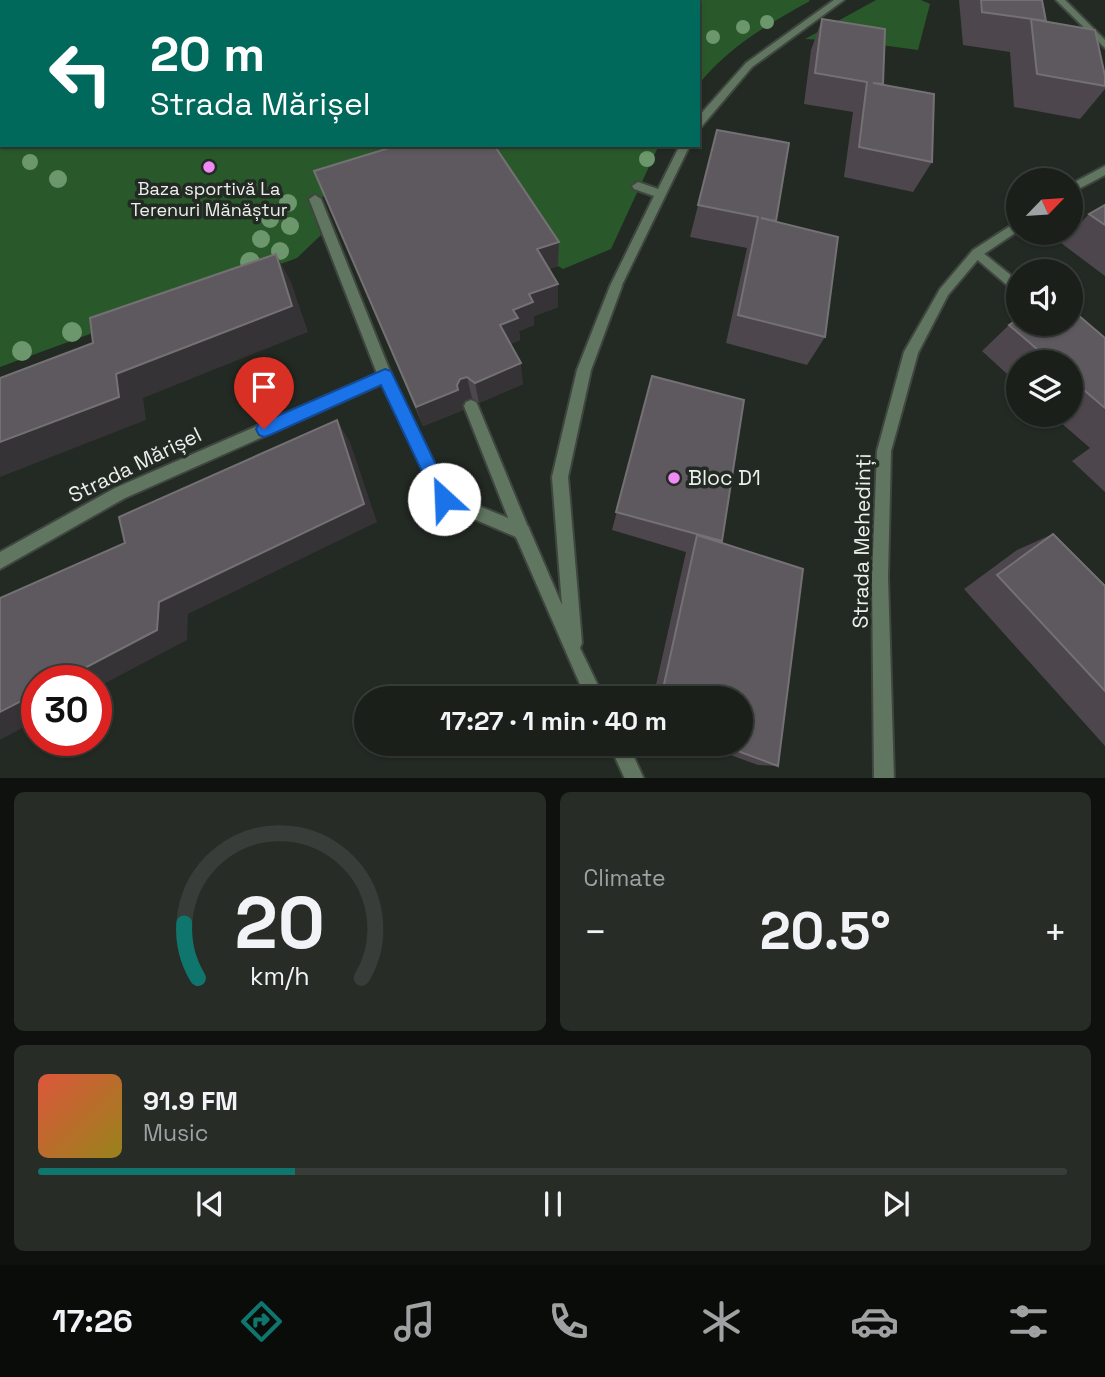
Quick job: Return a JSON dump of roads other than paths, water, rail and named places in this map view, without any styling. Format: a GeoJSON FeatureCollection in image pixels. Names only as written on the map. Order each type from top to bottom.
{"type":"FeatureCollection","features":[{"type":"Feature","properties":{"kind":"street"},"geometry":{"type":"LineString","coordinates":[[700,122],[749,65],[840,0]]}},
{"type":"Feature","properties":{"kind":"street"},"geometry":{"type":"LineString","coordinates":[[1060,0],[1105,45]]}},
{"type":"Feature","properties":{"kind":"street"},"geometry":{"type":"LineString","coordinates":[[574,655],[560,477],[584,370],[616,286],[684,147]]}},
{"type":"Feature","properties":{"kind":"street"},"geometry":{"type":"LineString","coordinates":[[1083,182],[1105,170]]}},
{"type":"Feature","properties":{"kind":"street"},"geometry":{"type":"LineString","coordinates":[[638,186],[661,194]]}},
{"type":"Feature","properties":{"kind":"street"},"geometry":{"type":"LineString","coordinates":[[315,199],[385,376],[444,499],[522,532]]}},
{"type":"Feature","properties":{"kind":"street","name":"Strada Mehedinți"},"geometry":{"type":"LineString","coordinates":[[884,778],[880,577],[884,451],[911,352],[944,292],[977,253],[1006,233]]}},
{"type":"Feature","properties":{"kind":"street"},"geometry":{"type":"LineString","coordinates":[[977,253],[1006,278]]}},
{"type":"Feature","properties":{"kind":"street","name":"Strada Mărișel"},"geometry":{"type":"LineString","coordinates":[[0,561],[120,494],[385,376]]}},
{"type":"Feature","properties":{"kind":"street"},"geometry":{"type":"LineString","coordinates":[[471,406],[589,686]]}},
{"type":"Feature","properties":{"kind":"street"},"geometry":{"type":"LineString","coordinates":[[624,756],[635,778]]}},
{"type":"Feature","properties":{"kind":"place","name":"Baza sportivă La Terenuri Mănăștur"},"geometry":{"type":"Point","coordinates":[209,167]}},
{"type":"Feature","properties":{"kind":"place","name":"Bloc D1"},"geometry":{"type":"Point","coordinates":[674,478]}}]}
